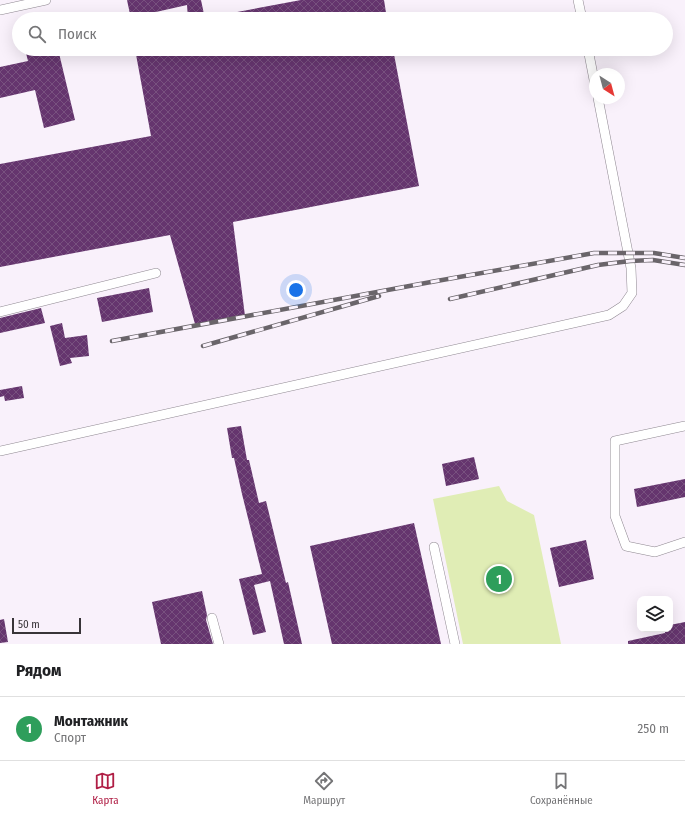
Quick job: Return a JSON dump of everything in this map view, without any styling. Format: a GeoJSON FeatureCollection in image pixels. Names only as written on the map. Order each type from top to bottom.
{"type":"FeatureCollection","features":[{"type":"Feature","properties":{"kind":"lane"},"geometry":{"type":"LineString","coordinates":[[0,10],[46,0]]}},
{"type":"Feature","properties":{"kind":"lane"},"geometry":{"type":"LineString","coordinates":[[578,0],[581,12]]}},
{"type":"Feature","properties":{"kind":"lane"},"geometry":{"type":"LineString","coordinates":[[589,56],[592,68]]}},
{"type":"Feature","properties":{"kind":"lane"},"geometry":{"type":"LineString","coordinates":[[0,451],[609,315],[623,306],[632,293],[631,268],[599,104]]}},
{"type":"Feature","properties":{"kind":"lane"},"geometry":{"type":"LineString","coordinates":[[0,312],[156,273]]}},
{"type":"Feature","properties":{"kind":"lane"},"geometry":{"type":"LineString","coordinates":[[685,426],[615,441],[615,516],[626,546],[655,552],[685,542]]}},
{"type":"Feature","properties":{"kind":"lane"},"geometry":{"type":"LineString","coordinates":[[434,547],[455,644]]}},
{"type":"Feature","properties":{"kind":"lane"},"geometry":{"type":"LineString","coordinates":[[212,618],[219,644]]}},
{"type":"Feature","properties":{"kind":"green space"},"geometry":{"type":"Polygon","coordinates":[[[499,486],[507,501],[534,515],[561,644],[463,644],[433,499],[499,486]]]}},
{"type":"Feature","properties":{"kind":"building"},"geometry":{"type":"Polygon","coordinates":[[[127,0],[201,0],[204,12],[188,12],[187,5],[156,12],[130,12],[127,0]]]}},
{"type":"Feature","properties":{"kind":"building"},"geometry":{"type":"Polygon","coordinates":[[[301,0],[384,0],[386,12],[237,12],[301,0]]]}},
{"type":"Feature","properties":{"kind":"building"},"geometry":{"type":"Polygon","coordinates":[[[27,56],[60,56],[75,120],[44,128],[35,90],[0,98],[0,67],[28,61],[27,56]]]}},
{"type":"Feature","properties":{"kind":"building"},"geometry":{"type":"Polygon","coordinates":[[[136,56],[394,56],[419,186],[233,222],[245,316],[195,324],[170,235],[0,267],[0,164],[151,136],[136,56]]]}},
{"type":"Feature","properties":{"kind":"building"},"geometry":{"type":"Polygon","coordinates":[[[149,288],[153,312],[102,322],[97,298],[149,288]]]}},
{"type":"Feature","properties":{"kind":"building"},"geometry":{"type":"Polygon","coordinates":[[[41,308],[45,323],[0,333],[0,318],[41,308]]]}},
{"type":"Feature","properties":{"kind":"building"},"geometry":{"type":"Polygon","coordinates":[[[62,323],[65,338],[87,335],[89,356],[70,358],[72,363],[60,366],[50,326],[62,323]]]}},
{"type":"Feature","properties":{"kind":"building"},"geometry":{"type":"Polygon","coordinates":[[[22,386],[24,398],[5,401],[4,396],[0,397],[0,390],[22,386]]]}},
{"type":"Feature","properties":{"kind":"building"},"geometry":{"type":"Polygon","coordinates":[[[241,426],[247,460],[249,460],[259,503],[266,501],[286,583],[288,582],[302,644],[284,644],[270,581],[254,585],[266,632],[253,635],[239,579],[262,574],[234,458],[232,458],[227,428],[241,426]]]}},
{"type":"Feature","properties":{"kind":"building"},"geometry":{"type":"Polygon","coordinates":[[[474,457],[479,479],[446,486],[442,464],[474,457]]]}},
{"type":"Feature","properties":{"kind":"building"},"geometry":{"type":"Polygon","coordinates":[[[685,479],[685,497],[637,507],[634,489],[685,479]]]}},
{"type":"Feature","properties":{"kind":"building"},"geometry":{"type":"Polygon","coordinates":[[[414,523],[441,644],[332,644],[310,546],[414,523]]]}},
{"type":"Feature","properties":{"kind":"building"},"geometry":{"type":"Polygon","coordinates":[[[586,540],[594,579],[559,587],[550,548],[586,540]]]}},
{"type":"Feature","properties":{"kind":"building"},"geometry":{"type":"Polygon","coordinates":[[[202,591],[207,615],[206,620],[213,644],[161,644],[152,602],[202,591]]]}},
{"type":"Feature","properties":{"kind":"building"},"geometry":{"type":"Polygon","coordinates":[[[4,619],[8,642],[0,643],[0,620],[4,619]]]}},
{"type":"Feature","properties":{"kind":"building"},"geometry":{"type":"Polygon","coordinates":[[[685,622],[685,644],[628,644],[628,641],[665,632],[673,632],[673,624],[685,622]]]}},
{"type":"Feature","properties":{"kind":"railway"},"geometry":{"type":"LineString","coordinates":[[112,341],[594,253],[654,253],[685,258]]}},
{"type":"Feature","properties":{"kind":"railway"},"geometry":{"type":"LineString","coordinates":[[450,299],[598,265],[653,260],[685,265]]}},
{"type":"Feature","properties":{"kind":"railway"},"geometry":{"type":"LineString","coordinates":[[203,346],[379,296]]}},
{"type":"Feature","properties":{"kind":"place","name":"Монтажник"},"geometry":{"type":"Point","coordinates":[499,579]}}]}
